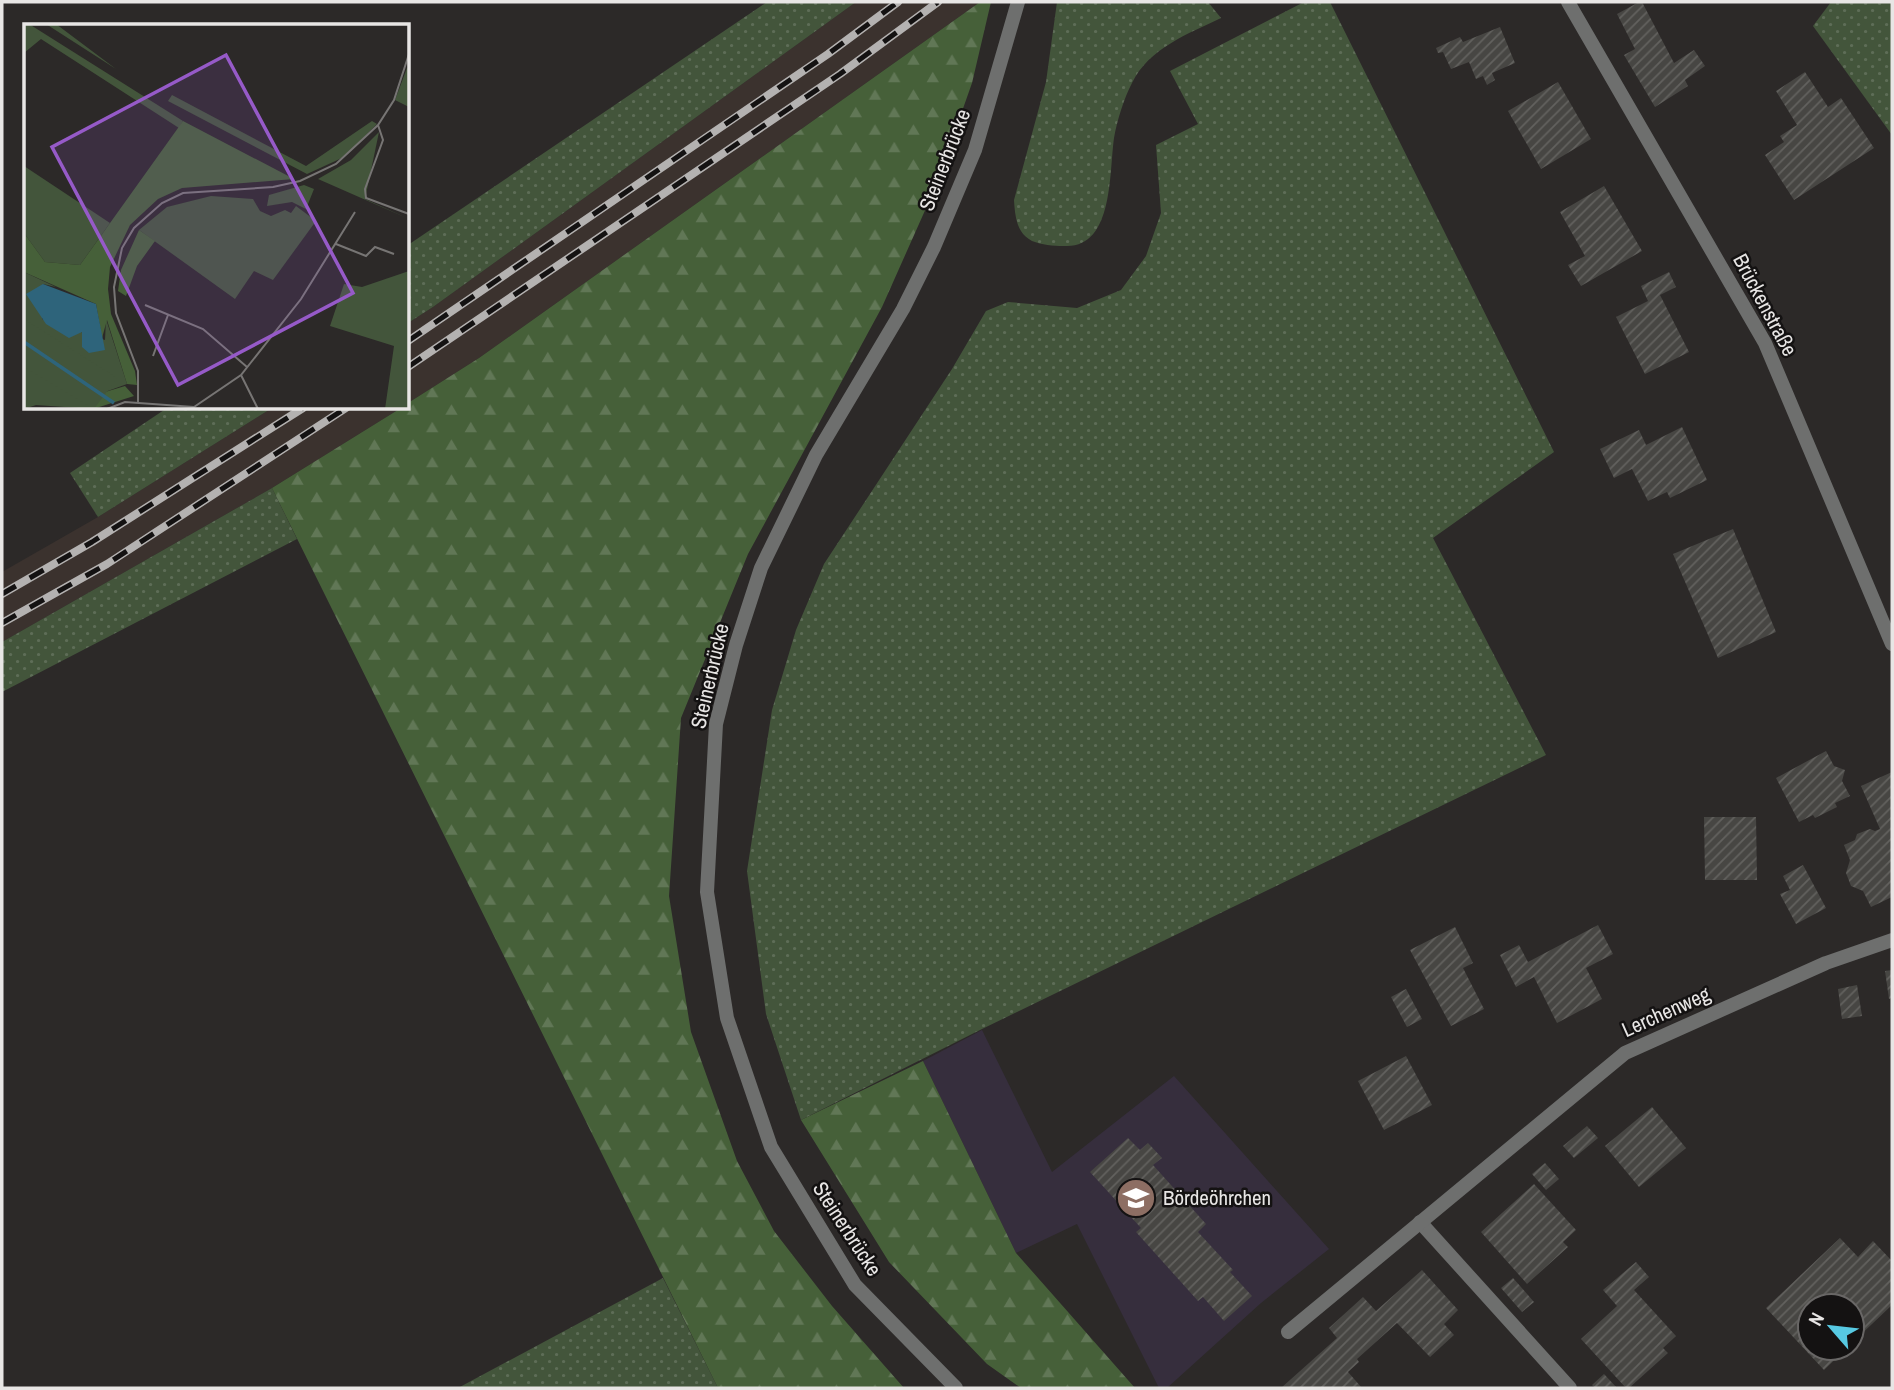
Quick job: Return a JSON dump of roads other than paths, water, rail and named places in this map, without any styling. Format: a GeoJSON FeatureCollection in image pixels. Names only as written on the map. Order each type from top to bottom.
{"type":"FeatureCollection","features":[{"type":"Feature","properties":{"kind":"street","name":"Steinerbrücke"},"geometry":{"type":"LineString","coordinates":[[956,1388],[855,1285],[771,1147],[727,1018],[707,892],[716,724],[736,645],[761,568],[816,455],[903,309],[933,247],[975,150],[1018,2]]}},
{"type":"Feature","properties":{"kind":"street","name":"Brückenstraße"},"geometry":{"type":"LineString","coordinates":[[1568,2],[1765,343],[1892,644]]}},
{"type":"Feature","properties":{"kind":"street","name":"Lerchenweg"},"geometry":{"type":"LineString","coordinates":[[1288,1332],[1625,1053],[1826,963],[1892,940]]}},
{"type":"Feature","properties":{"kind":"street"},"geometry":{"type":"LineString","coordinates":[[1420,1222],[1570,1388]]}},
{"type":"Feature","properties":{"kind":"railway"},"geometry":{"type":"LineString","coordinates":[[410,340],[828,54],[898,2]]}},
{"type":"Feature","properties":{"kind":"railway"},"geometry":{"type":"LineString","coordinates":[[410,366],[840,74],[938,2]]}},
{"type":"Feature","properties":{"kind":"railway"},"geometry":{"type":"LineString","coordinates":[[2,594],[92,542],[300,410]]}},
{"type":"Feature","properties":{"kind":"railway"},"geometry":{"type":"LineString","coordinates":[[2,623],[107,564],[343,410]]}},
{"type":"Feature","properties":{"kind":"place","name":"Bördeöhrchen"},"geometry":{"type":"Point","coordinates":[1136,1198]}}]}
